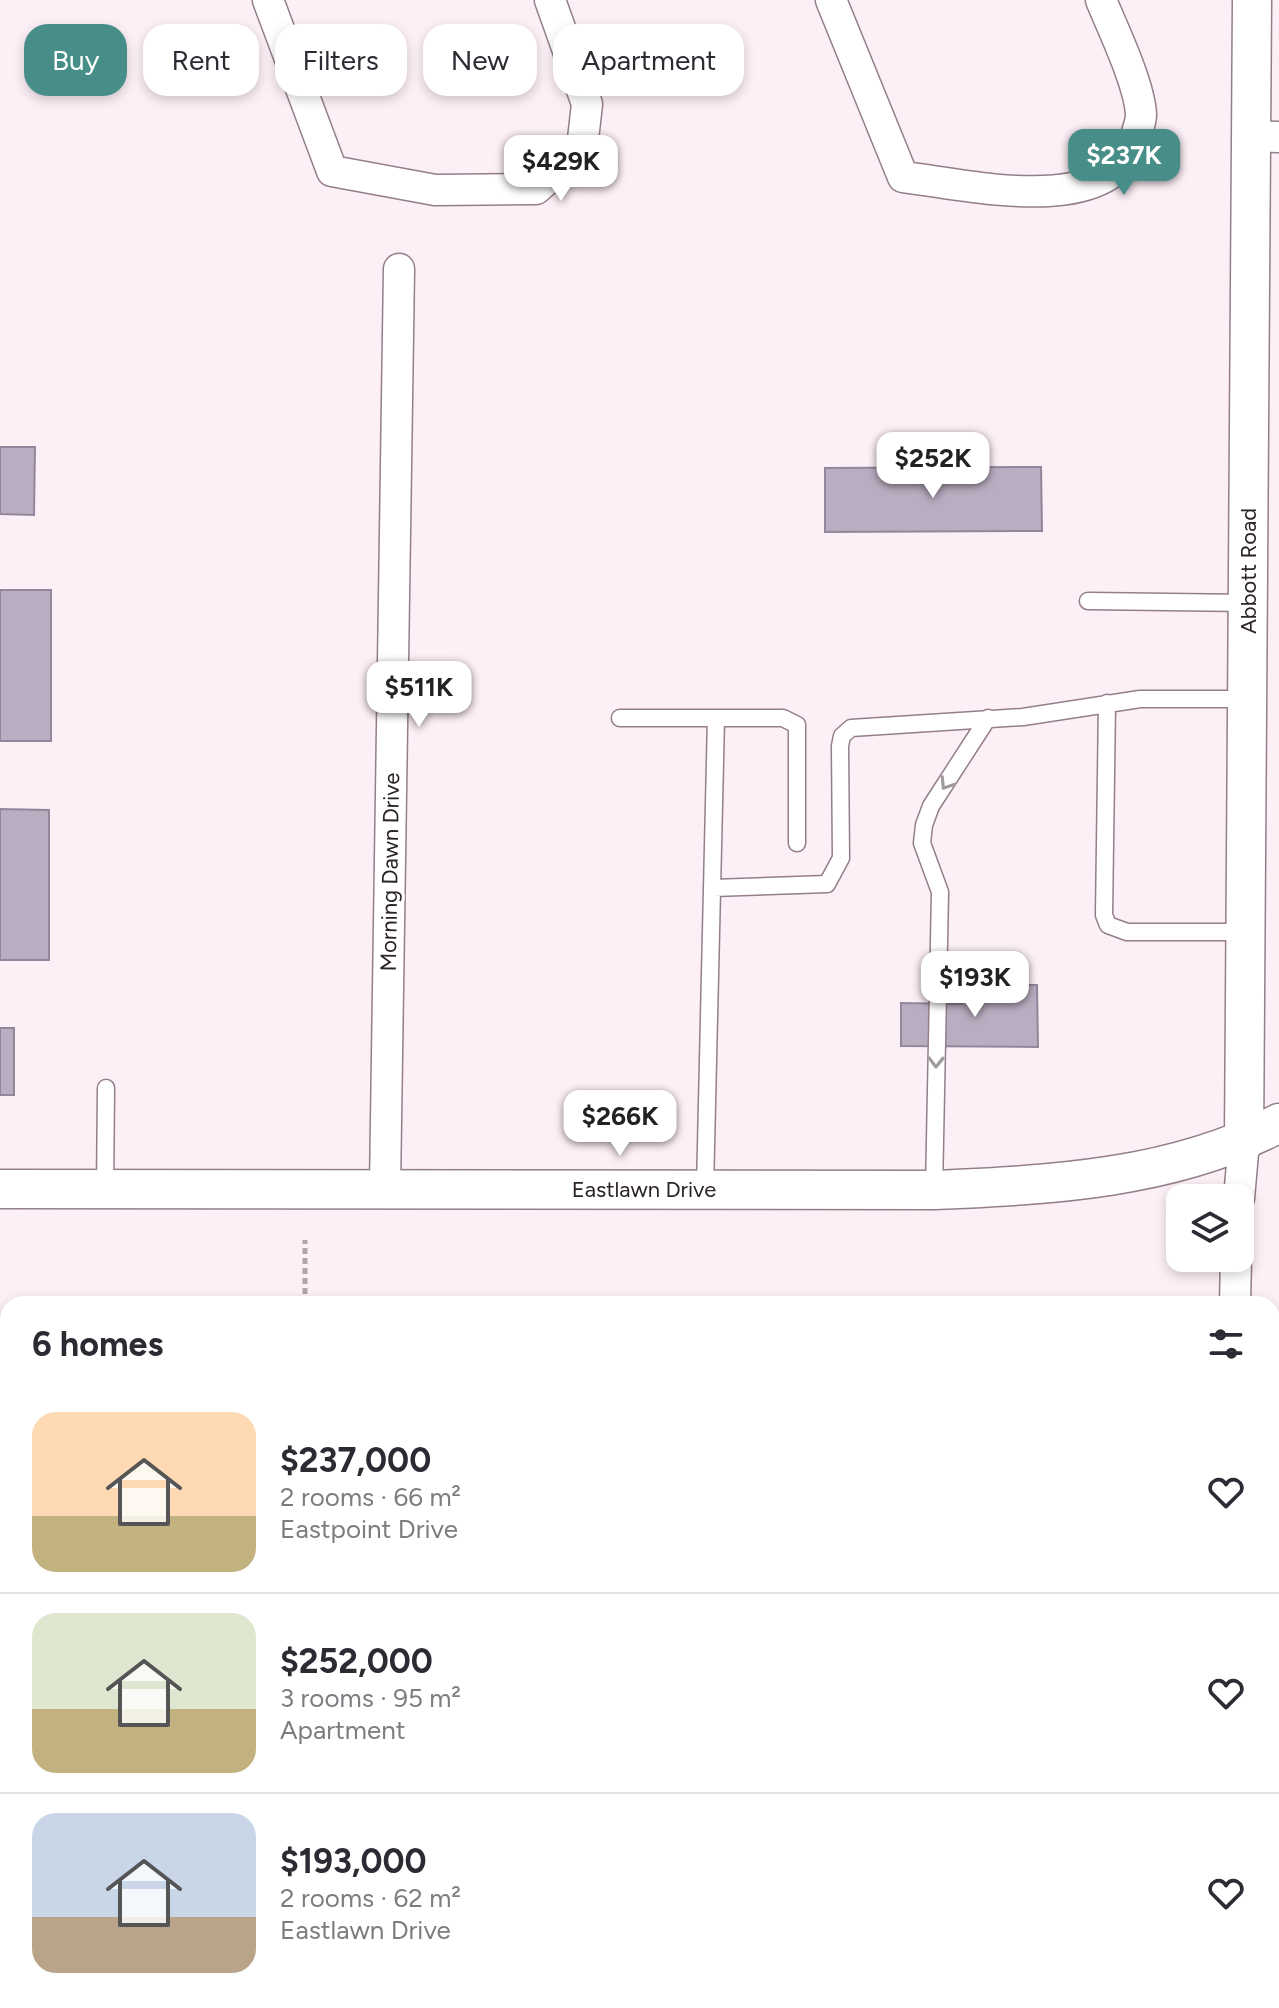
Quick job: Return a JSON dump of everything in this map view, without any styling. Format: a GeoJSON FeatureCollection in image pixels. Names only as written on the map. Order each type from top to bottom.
{"type":"FeatureCollection","features":[{"type":"Feature","properties":{"kind":"street"},"geometry":{"type":"LineString","coordinates":[[268,0],[332,171],[435,190],[536,189],[582,148],[587,104],[550,0]]}},
{"type":"Feature","properties":{"kind":"street"},"geometry":{"type":"LineString","coordinates":[[831,0],[903,177],[1050,193],[1099,182],[1129,156],[1141,116],[1127,67],[1101,0]]}},
{"type":"Feature","properties":{"kind":"street","name":"Abbott Road"},"geometry":{"type":"LineString","coordinates":[[1244,1142],[1248,603],[1265,137],[1252,0]]}},
{"type":"Feature","properties":{"kind":"street","name":"Morning Dawn Drive"},"geometry":{"type":"LineString","coordinates":[[385,1187],[399,269]]}},
{"type":"Feature","properties":{"kind":"street","name":"Eastlawn Drive"},"geometry":{"type":"LineString","coordinates":[[0,1189],[385,1187],[934,1190],[1023,1186],[1103,1177],[1178,1162],[1244,1142],[1279,1123]]}},
{"type":"Feature","properties":{"kind":"street"},"geometry":{"type":"LineString","coordinates":[[1240,1184],[1244,1142]]}},
{"type":"Feature","properties":{"kind":"street"},"geometry":{"type":"LineString","coordinates":[[1235,1296],[1236,1272]]}},
{"type":"Feature","properties":{"kind":"lane"},"geometry":{"type":"LineString","coordinates":[[1088,601],[1248,603]]}},
{"type":"Feature","properties":{"kind":"lane"},"geometry":{"type":"LineString","coordinates":[[713,888],[827,884],[841,858],[840,746],[842,736],[851,728],[988,718],[1140,699],[1247,699]]}},
{"type":"Feature","properties":{"kind":"lane"},"geometry":{"type":"LineString","coordinates":[[1107,703],[1104,915],[1108,925],[1127,932],[1246,932]]}},
{"type":"Feature","properties":{"kind":"lane"},"geometry":{"type":"LineString","coordinates":[[620,718],[783,718],[797,725],[797,843]]}},
{"type":"Feature","properties":{"kind":"lane"},"geometry":{"type":"LineString","coordinates":[[705,1189],[716,718]]}},
{"type":"Feature","properties":{"kind":"lane"},"geometry":{"type":"LineString","coordinates":[[934,1190],[940,892],[922,843],[924,825],[931,806],[988,718]]}},
{"type":"Feature","properties":{"kind":"lane"},"geometry":{"type":"LineString","coordinates":[[105,1190],[106,1088]]}},
{"type":"Feature","properties":{"kind":"path"},"geometry":{"type":"LineString","coordinates":[[305,1240],[305,1296]]}},
{"type":"Feature","properties":{"kind":"building"},"geometry":{"type":"Polygon","coordinates":[[[0,447],[35,447],[34,515],[0,514],[0,447]]]}},
{"type":"Feature","properties":{"kind":"building"},"geometry":{"type":"Polygon","coordinates":[[[1041,467],[1042,531],[825,532],[825,468],[1041,467]]]}},
{"type":"Feature","properties":{"kind":"building"},"geometry":{"type":"Polygon","coordinates":[[[0,590],[51,590],[51,741],[0,741],[0,590]]]}},
{"type":"Feature","properties":{"kind":"building"},"geometry":{"type":"Polygon","coordinates":[[[0,809],[49,810],[49,960],[0,960],[0,809]]]}},
{"type":"Feature","properties":{"kind":"building"},"geometry":{"type":"Polygon","coordinates":[[[964,985],[1037,985],[1038,1047],[901,1046],[901,1003],[962,1004],[964,985]]]}},
{"type":"Feature","properties":{"kind":"building"},"geometry":{"type":"Polygon","coordinates":[[[0,1028],[14,1028],[14,1095],[0,1095],[0,1028]]]}}]}
